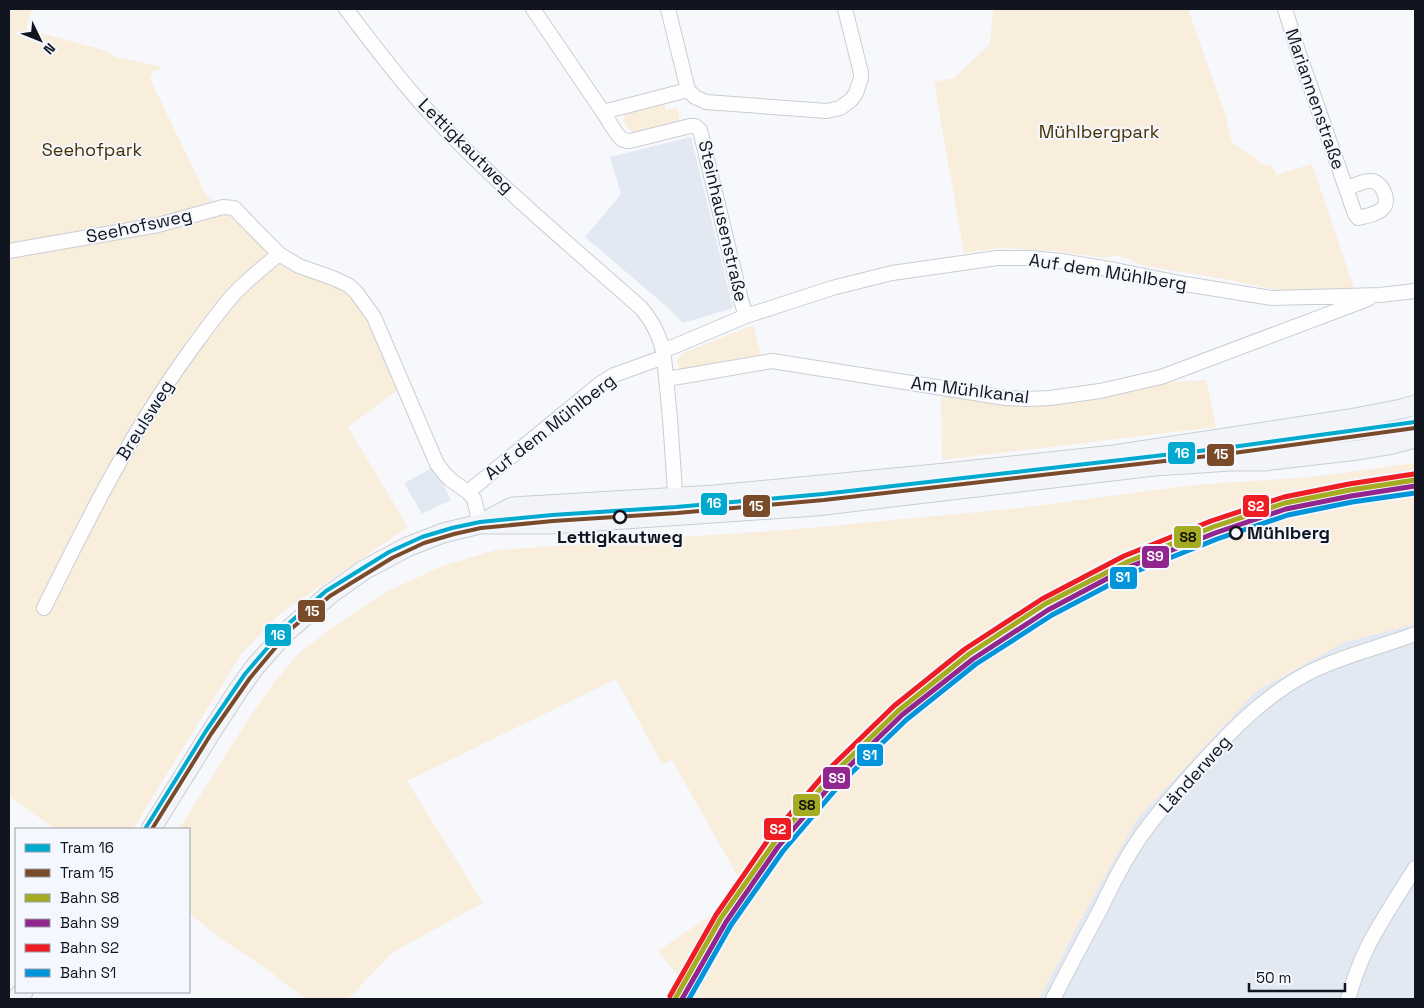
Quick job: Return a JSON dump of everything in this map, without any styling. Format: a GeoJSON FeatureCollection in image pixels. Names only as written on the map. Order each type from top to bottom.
{"type":"FeatureCollection","features":[{"type":"Feature","properties":{"kind":"main road"},"geometry":{"type":"LineString","coordinates":[[676,507],[715,495],[1114,455],[1367,416],[1415,405]]}},
{"type":"Feature","properties":{"kind":"main road"},"geometry":{"type":"LineString","coordinates":[[1230,438],[1225,448],[1231,461]]}},
{"type":"Feature","properties":{"kind":"main road"},"geometry":{"type":"LineString","coordinates":[[153,828],[237,692],[262,658],[284,634],[329,595],[364,570],[422,540],[443,533],[480,524],[552,524],[676,507],[816,506],[1154,466],[1264,460],[1366,449],[1415,438]]}},
{"type":"Feature","properties":{"kind":"street","name":"Lettigkautweg"},"geometry":{"type":"LineString","coordinates":[[346,9],[400,78],[464,149],[640,308],[653,324],[664,354],[676,507]]}},
{"type":"Feature","properties":{"kind":"street"},"geometry":{"type":"LineString","coordinates":[[533,9],[603,112],[688,90]]}},
{"type":"Feature","properties":{"kind":"street"},"geometry":{"type":"LineString","coordinates":[[668,9],[688,90],[696,97],[706,102],[827,112],[840,108],[851,100],[856,93],[861,73],[845,9]]}},
{"type":"Feature","properties":{"kind":"street","name":"Mariannenstraße"},"geometry":{"type":"LineString","coordinates":[[1285,9],[1346,188]]}},
{"type":"Feature","properties":{"kind":"street","name":"Steinhausenstraße"},"geometry":{"type":"LineString","coordinates":[[603,112],[619,135],[626,141],[690,126],[698,128],[702,133],[738,290],[746,316]]}},
{"type":"Feature","properties":{"kind":"street","name":"Seehofsweg"},"geometry":{"type":"LineString","coordinates":[[9,250],[158,225],[223,207],[234,208],[279,254]]}},
{"type":"Feature","properties":{"kind":"street"},"geometry":{"type":"LineString","coordinates":[[279,254],[299,266],[348,285],[356,292],[374,317],[438,464],[452,481],[474,498],[480,524]]}},
{"type":"Feature","properties":{"kind":"street","name":"Breulsweg"},"geometry":{"type":"LineString","coordinates":[[44,608],[99,498],[132,439],[173,375],[234,294],[279,254]]}},
{"type":"Feature","properties":{"kind":"street","name":"Auf dem Mühlberg"},"geometry":{"type":"LineString","coordinates":[[468,492],[601,383],[614,375],[746,316],[832,288],[892,273],[996,258],[1031,258],[1061,261],[1272,298],[1380,295],[1415,291]]}},
{"type":"Feature","properties":{"kind":"street","name":"Am Mühlkanal"},"geometry":{"type":"LineString","coordinates":[[667,379],[772,361],[1006,398],[1026,400],[1050,398],[1100,391],[1169,374],[1380,295]]}},
{"type":"Feature","properties":{"kind":"street","name":"Länderweg"},"geometry":{"type":"LineString","coordinates":[[1053,999],[1135,844],[1172,797],[1232,732],[1281,689],[1311,672],[1347,656],[1415,634]]}},
{"type":"Feature","properties":{"kind":"street"},"geometry":{"type":"LineString","coordinates":[[1348,999],[1353,980],[1366,949],[1415,868]]}},
{"type":"Feature","properties":{"kind":"shaded area"},"geometry":{"type":"Polygon","coordinates":[[[691,137],[733,308],[683,323],[665,305],[585,237],[621,194],[610,157],[691,137]]]}},
{"type":"Feature","properties":{"kind":"shaded area"},"geometry":{"type":"Polygon","coordinates":[[[434,467],[451,500],[422,514],[404,483],[434,467]]]}},
{"type":"Feature","properties":{"kind":"shaded area"},"geometry":{"type":"Polygon","coordinates":[[[1415,624],[1415,999],[1039,999],[1095,893],[1137,819],[1256,691],[1345,642],[1415,624]]]}},
{"type":"Feature","properties":{"kind":"green space","name":"Seehofpark"},"geometry":{"type":"Polygon","coordinates":[[[9,9],[32,9],[26,29],[103,50],[116,57],[163,67],[153,71],[150,78],[206,195],[216,203],[141,226],[9,247],[9,9]]]}},
{"type":"Feature","properties":{"kind":"green space","name":"Mühlbergpark"},"geometry":{"type":"Polygon","coordinates":[[[993,9],[1188,9],[1225,114],[1232,143],[1265,166],[1272,164],[1276,175],[1312,164],[1354,288],[1346,290],[1277,290],[1145,266],[1118,255],[1104,258],[1055,251],[1002,248],[964,253],[934,82],[954,78],[990,44],[993,9]]]}},
{"type":"Feature","properties":{"kind":"green space"},"geometry":{"type":"Polygon","coordinates":[[[665,103],[666,110],[677,108],[680,121],[633,134],[625,124],[623,112],[665,103]]]}},
{"type":"Feature","properties":{"kind":"green space"},"geometry":{"type":"Polygon","coordinates":[[[230,213],[333,284],[347,291],[369,321],[400,388],[348,427],[408,527],[281,613],[241,654],[134,828],[54,828],[9,796],[9,256],[230,213]]]}},
{"type":"Feature","properties":{"kind":"green space"},"geometry":{"type":"Polygon","coordinates":[[[753,325],[761,355],[686,369],[681,369],[678,365],[677,361],[681,354],[753,325]]]}},
{"type":"Feature","properties":{"kind":"green space"},"geometry":{"type":"Polygon","coordinates":[[[1206,380],[1216,427],[942,460],[941,388],[1029,400],[1128,385],[1206,380]]]}},
{"type":"Feature","properties":{"kind":"green space"},"geometry":{"type":"Polygon","coordinates":[[[1415,463],[1415,624],[1345,642],[1256,691],[1137,819],[1095,893],[1039,999],[697,999],[658,951],[746,891],[672,760],[662,764],[616,679],[407,781],[483,903],[393,952],[348,999],[306,999],[261,965],[220,938],[190,914],[190,828],[180,828],[251,715],[277,679],[300,652],[333,627],[388,591],[442,566],[496,550],[787,530],[1020,508],[1192,485],[1312,477],[1415,463]]]}},
{"type":"Feature","properties":{"kind":"tram line","name":"16"},"geometry":{"type":"LineString","coordinates":[[146,828],[206,731],[245,674],[287,625],[326,591],[389,552],[422,537],[480,522],[823,494],[1225,448],[1415,422]]}},
{"type":"Feature","properties":{"kind":"tram line","name":"15"},"geometry":{"type":"LineString","coordinates":[[153,828],[211,734],[250,678],[291,629],[330,596],[392,558],[424,543],[481,528],[824,500],[1226,454],[1415,428]]}},
{"type":"Feature","properties":{"kind":"rail line","name":"S2"},"geometry":{"type":"LineString","coordinates":[[670,996],[716,915],[768,840],[828,770],[894,706],[965,649],[1042,599],[1124,556],[1211,521],[1284,497],[1414,474]]}},
{"type":"Feature","properties":{"kind":"rail line","name":"S8"},"geometry":{"type":"LineString","coordinates":[[675,999],[721,918],[774,843],[833,774],[898,711],[969,654],[1045,604],[1127,562],[1213,527],[1285,503],[1415,480]]}},
{"type":"Feature","properties":{"kind":"rail line","name":"S9"},"geometry":{"type":"LineString","coordinates":[[682,999],[726,922],[778,847],[837,778],[902,715],[973,659],[1048,610],[1129,567],[1215,533],[1286,509],[1415,486]]}},
{"type":"Feature","properties":{"kind":"rail line","name":"S1"},"geometry":{"type":"LineString","coordinates":[[689,999],[731,925],[783,851],[842,782],[906,720],[976,664],[1052,615],[1132,573],[1217,539],[1288,515],[1352,502],[1415,493]]}},
{"type":"Feature","properties":{"kind":"place","name":"Lettigkautweg"},"geometry":{"type":"Point","coordinates":[620,517]}},
{"type":"Feature","properties":{"kind":"place","name":"Mühlberg"},"geometry":{"type":"Point","coordinates":[1236,533]}}]}
